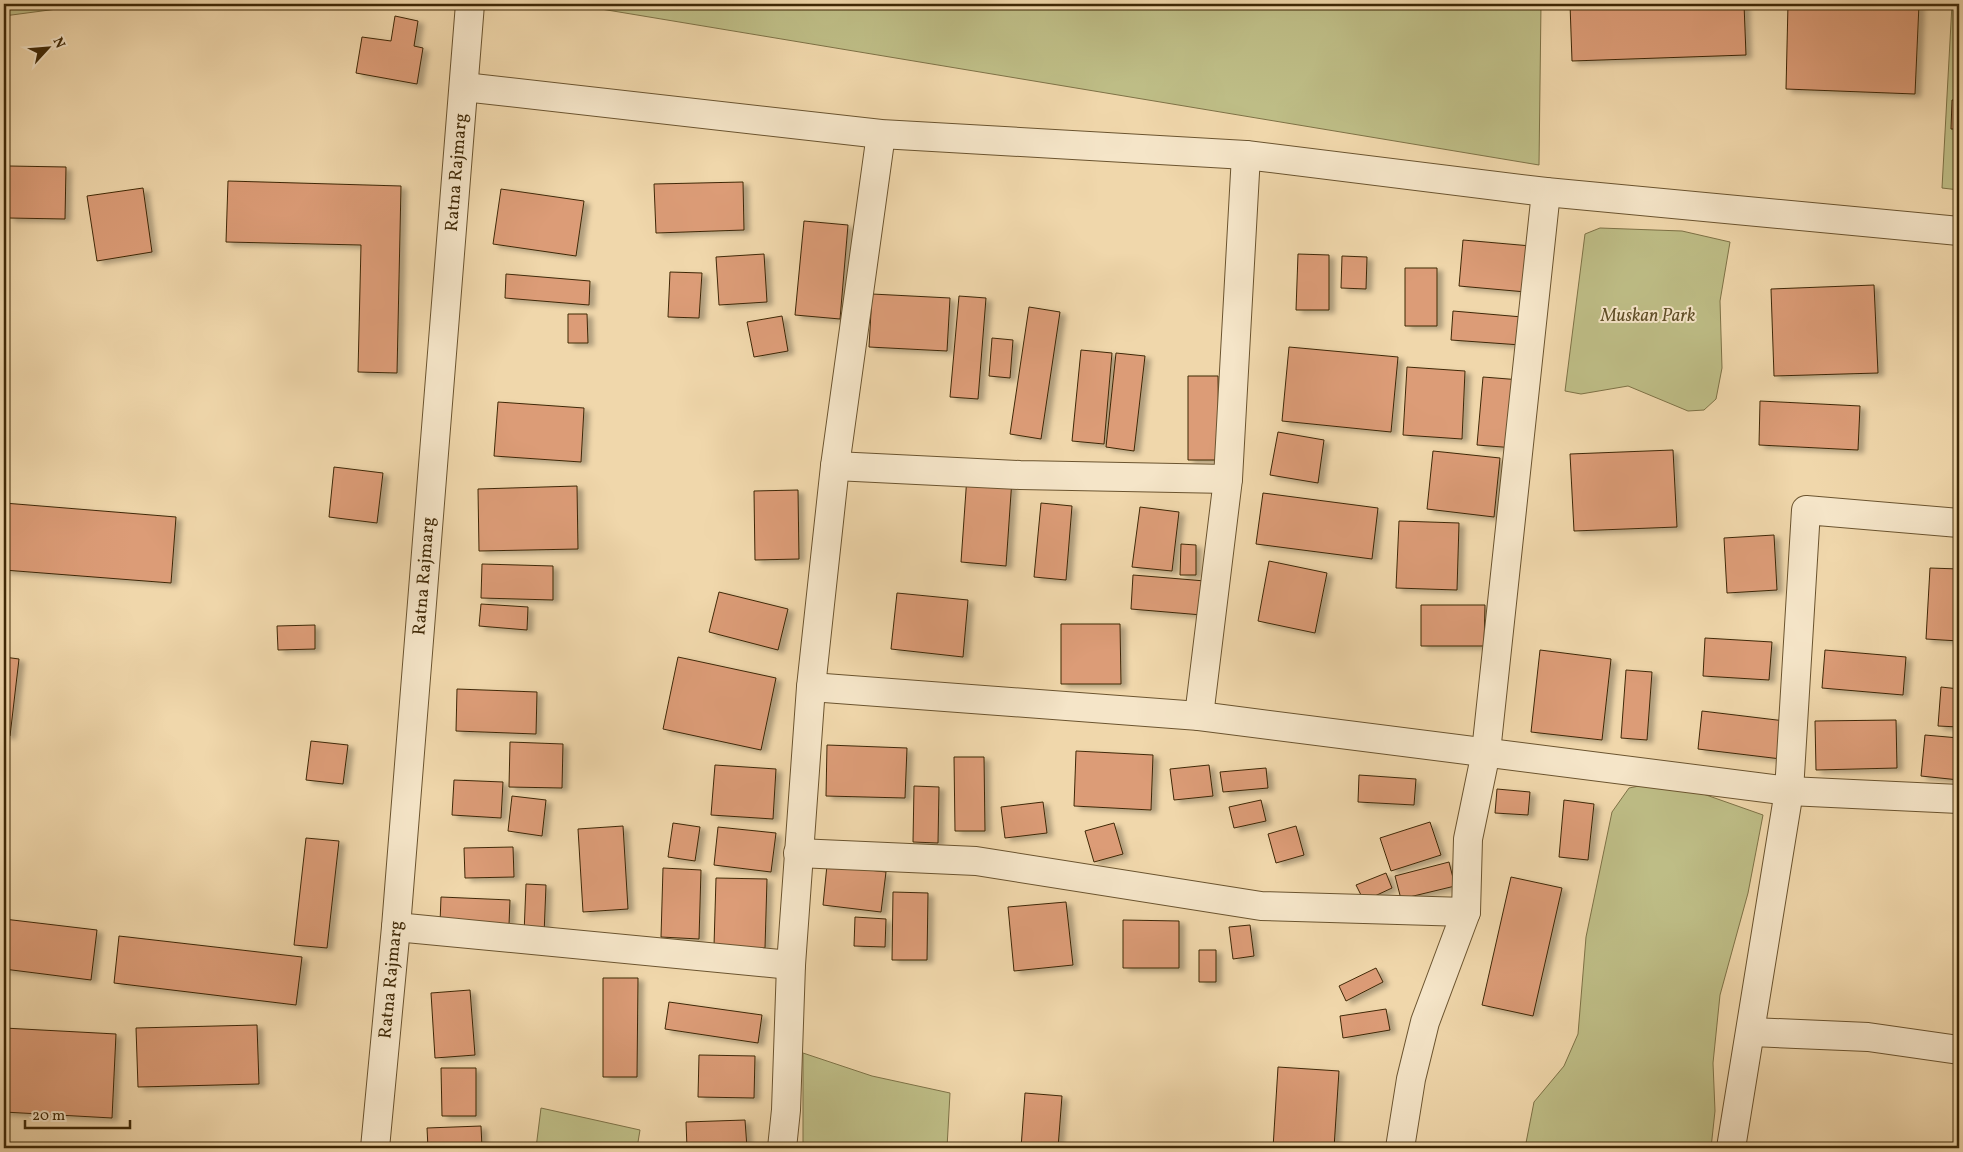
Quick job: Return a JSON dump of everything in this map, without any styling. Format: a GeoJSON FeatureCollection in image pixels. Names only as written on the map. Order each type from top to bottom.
{"type":"FeatureCollection","features":[{"type":"Feature","properties":{"kind":"street","name":"Ratna Rajmarg"},"geometry":{"type":"LineString","coordinates":[[375,1148],[396,928],[470,4]]}},
{"type":"Feature","properties":{"kind":"street"},"geometry":{"type":"LineString","coordinates":[[464,87],[881,134],[1246,155],[1546,192],[1959,231]]}},
{"type":"Feature","properties":{"kind":"street"},"geometry":{"type":"LineString","coordinates":[[782,1148],[786,1110],[791,965],[798,852],[811,687],[835,466],[881,134]]}},
{"type":"Feature","properties":{"kind":"street"},"geometry":{"type":"LineString","coordinates":[[1199,716],[1228,479],[1246,155]]}},
{"type":"Feature","properties":{"kind":"street"},"geometry":{"type":"LineString","coordinates":[[1400,1148],[1411,1079],[1425,1022],[1466,912],[1468,840],[1486,752],[1546,192]]}},
{"type":"Feature","properties":{"kind":"street"},"geometry":{"type":"LineString","coordinates":[[835,466],[1020,475],[1228,479]]}},
{"type":"Feature","properties":{"kind":"street"},"geometry":{"type":"LineString","coordinates":[[1732,1148],[1789,791],[1806,510],[1959,523]]}},
{"type":"Feature","properties":{"kind":"street"},"geometry":{"type":"LineString","coordinates":[[811,687],[1199,716],[1789,791],[1959,799]]}},
{"type":"Feature","properties":{"kind":"street"},"geometry":{"type":"LineString","coordinates":[[798,852],[976,861],[1261,906],[1466,912]]}},
{"type":"Feature","properties":{"kind":"street"},"geometry":{"type":"LineString","coordinates":[[396,928],[791,965]]}},
{"type":"Feature","properties":{"kind":"street"},"geometry":{"type":"LineString","coordinates":[[1752,1032],[1868,1037],[1959,1050]]}},
{"type":"Feature","properties":{"kind":"green space"},"geometry":{"type":"Polygon","coordinates":[[[4,4],[95,4],[4,16],[4,4]]]}},
{"type":"Feature","properties":{"kind":"green space"},"geometry":{"type":"Polygon","coordinates":[[[571,4],[1541,4],[1539,165],[571,4]]]}},
{"type":"Feature","properties":{"kind":"green space"},"geometry":{"type":"Polygon","coordinates":[[[1952,4],[1959,4],[1959,190],[1942,188],[1952,4]]]}},
{"type":"Feature","properties":{"kind":"green space","name":"Muskan Park"},"geometry":{"type":"Polygon","coordinates":[[[1600,228],[1682,231],[1730,242],[1720,301],[1722,368],[1716,399],[1704,410],[1688,411],[1628,386],[1581,394],[1565,391],[1585,234],[1600,228]]]}},
{"type":"Feature","properties":{"kind":"green space"},"geometry":{"type":"Polygon","coordinates":[[[1644,785],[1692,790],[1763,815],[1748,893],[1720,995],[1713,1063],[1715,1111],[1711,1148],[1525,1148],[1534,1102],[1564,1066],[1578,1034],[1586,937],[1612,812],[1629,788],[1644,785]]]}},
{"type":"Feature","properties":{"kind":"green space"},"geometry":{"type":"Polygon","coordinates":[[[803,1053],[872,1076],[950,1093],[947,1148],[803,1148],[803,1053]]]}},
{"type":"Feature","properties":{"kind":"green space"},"geometry":{"type":"Polygon","coordinates":[[[541,1108],[640,1130],[637,1148],[536,1148],[541,1108]]]}},
{"type":"Feature","properties":{"kind":"building"},"geometry":{"type":"Polygon","coordinates":[[[1570,4],[1744,4],[1746,55],[1572,61],[1570,4]]]}},
{"type":"Feature","properties":{"kind":"building"},"geometry":{"type":"Polygon","coordinates":[[[1788,4],[1919,4],[1915,94],[1786,89],[1788,4]]]}},
{"type":"Feature","properties":{"kind":"building"},"geometry":{"type":"Polygon","coordinates":[[[395,16],[418,21],[414,46],[423,48],[417,84],[356,73],[362,37],[391,41],[395,16]]]}},
{"type":"Feature","properties":{"kind":"building"},"geometry":{"type":"Polygon","coordinates":[[[1952,100],[1959,100],[1959,129],[1951,129],[1952,100]]]}},
{"type":"Feature","properties":{"kind":"building"},"geometry":{"type":"Polygon","coordinates":[[[9,166],[66,167],[65,219],[9,218],[9,166]]]}},
{"type":"Feature","properties":{"kind":"building"},"geometry":{"type":"Polygon","coordinates":[[[228,181],[401,186],[397,373],[358,372],[361,245],[226,242],[228,181]]]}},
{"type":"Feature","properties":{"kind":"building"},"geometry":{"type":"Polygon","coordinates":[[[743,182],[744,230],[656,233],[654,184],[743,182]]]}},
{"type":"Feature","properties":{"kind":"building"},"geometry":{"type":"Polygon","coordinates":[[[143,188],[152,252],[97,261],[87,196],[143,188]]]}},
{"type":"Feature","properties":{"kind":"building"},"geometry":{"type":"Polygon","coordinates":[[[501,189],[584,201],[576,256],[493,244],[501,189]]]}},
{"type":"Feature","properties":{"kind":"building"},"geometry":{"type":"Polygon","coordinates":[[[804,221],[848,225],[840,319],[795,315],[804,221]]]}},
{"type":"Feature","properties":{"kind":"building"},"geometry":{"type":"Polygon","coordinates":[[[1463,240],[1531,246],[1526,292],[1459,286],[1463,240]]]}},
{"type":"Feature","properties":{"kind":"building"},"geometry":{"type":"Polygon","coordinates":[[[764,254],[767,302],[719,305],[716,257],[764,254]]]}},
{"type":"Feature","properties":{"kind":"building"},"geometry":{"type":"Polygon","coordinates":[[[1298,254],[1329,255],[1329,310],[1296,310],[1298,254]]]}},
{"type":"Feature","properties":{"kind":"building"},"geometry":{"type":"Polygon","coordinates":[[[1342,256],[1367,257],[1366,289],[1341,288],[1342,256]]]}},
{"type":"Feature","properties":{"kind":"building"},"geometry":{"type":"Polygon","coordinates":[[[1405,268],[1437,268],[1437,326],[1405,326],[1405,268]]]}},
{"type":"Feature","properties":{"kind":"building"},"geometry":{"type":"Polygon","coordinates":[[[670,272],[702,273],[699,318],[668,317],[670,272]]]}},
{"type":"Feature","properties":{"kind":"building"},"geometry":{"type":"Polygon","coordinates":[[[506,274],[590,281],[589,305],[505,298],[506,274]]]}},
{"type":"Feature","properties":{"kind":"building"},"geometry":{"type":"Polygon","coordinates":[[[1874,285],[1878,373],[1774,376],[1771,289],[1874,285]]]}},
{"type":"Feature","properties":{"kind":"building"},"geometry":{"type":"Polygon","coordinates":[[[872,294],[950,298],[947,351],[869,347],[872,294]]]}},
{"type":"Feature","properties":{"kind":"building"},"geometry":{"type":"Polygon","coordinates":[[[959,296],[986,298],[978,399],[950,397],[959,296]]]}},
{"type":"Feature","properties":{"kind":"building"},"geometry":{"type":"Polygon","coordinates":[[[1029,307],[1060,312],[1041,439],[1010,434],[1029,307]]]}},
{"type":"Feature","properties":{"kind":"building"},"geometry":{"type":"Polygon","coordinates":[[[1453,311],[1522,317],[1521,345],[1451,340],[1453,311]]]}},
{"type":"Feature","properties":{"kind":"building"},"geometry":{"type":"Polygon","coordinates":[[[568,314],[587,314],[588,343],[568,343],[568,314]]]}},
{"type":"Feature","properties":{"kind":"building"},"geometry":{"type":"Polygon","coordinates":[[[782,316],[788,351],[754,357],[747,322],[782,316]]]}},
{"type":"Feature","properties":{"kind":"building"},"geometry":{"type":"Polygon","coordinates":[[[992,338],[1013,340],[1010,378],[989,376],[992,338]]]}},
{"type":"Feature","properties":{"kind":"building"},"geometry":{"type":"Polygon","coordinates":[[[1289,347],[1398,357],[1391,432],[1282,421],[1289,347]]]}},
{"type":"Feature","properties":{"kind":"building"},"geometry":{"type":"Polygon","coordinates":[[[1081,350],[1112,353],[1104,444],[1072,441],[1081,350]]]}},
{"type":"Feature","properties":{"kind":"building"},"geometry":{"type":"Polygon","coordinates":[[[1116,353],[1145,356],[1134,451],[1106,447],[1116,353]]]}},
{"type":"Feature","properties":{"kind":"building"},"geometry":{"type":"Polygon","coordinates":[[[1407,367],[1465,371],[1462,439],[1403,435],[1407,367]]]}},
{"type":"Feature","properties":{"kind":"building"},"geometry":{"type":"Polygon","coordinates":[[[1188,376],[1218,376],[1219,460],[1188,460],[1188,376]]]}},
{"type":"Feature","properties":{"kind":"building"},"geometry":{"type":"Polygon","coordinates":[[[1483,377],[1521,380],[1515,448],[1477,445],[1483,377]]]}},
{"type":"Feature","properties":{"kind":"building"},"geometry":{"type":"Polygon","coordinates":[[[1760,401],[1860,406],[1858,450],[1759,445],[1760,401]]]}},
{"type":"Feature","properties":{"kind":"building"},"geometry":{"type":"Polygon","coordinates":[[[498,402],[584,408],[581,462],[494,456],[498,402]]]}},
{"type":"Feature","properties":{"kind":"building"},"geometry":{"type":"Polygon","coordinates":[[[1278,432],[1324,440],[1318,483],[1270,475],[1278,432]]]}},
{"type":"Feature","properties":{"kind":"building"},"geometry":{"type":"Polygon","coordinates":[[[1673,450],[1677,527],[1574,531],[1570,454],[1673,450]]]}},
{"type":"Feature","properties":{"kind":"building"},"geometry":{"type":"Polygon","coordinates":[[[1433,451],[1500,458],[1494,517],[1427,509],[1433,451]]]}},
{"type":"Feature","properties":{"kind":"building"},"geometry":{"type":"Polygon","coordinates":[[[334,467],[383,473],[377,523],[329,517],[334,467]]]}},
{"type":"Feature","properties":{"kind":"building"},"geometry":{"type":"Polygon","coordinates":[[[967,476],[1012,479],[1006,566],[961,562],[967,476]]]}},
{"type":"Feature","properties":{"kind":"building"},"geometry":{"type":"Polygon","coordinates":[[[577,486],[578,549],[479,551],[478,489],[577,486]]]}},
{"type":"Feature","properties":{"kind":"building"},"geometry":{"type":"Polygon","coordinates":[[[798,490],[799,559],[755,560],[754,491],[798,490]]]}},
{"type":"Feature","properties":{"kind":"building"},"geometry":{"type":"Polygon","coordinates":[[[1263,493],[1378,508],[1372,559],[1256,544],[1263,493]]]}},
{"type":"Feature","properties":{"kind":"building"},"geometry":{"type":"Polygon","coordinates":[[[4,503],[176,517],[171,583],[4,570],[4,503]]]}},
{"type":"Feature","properties":{"kind":"building"},"geometry":{"type":"Polygon","coordinates":[[[1041,503],[1072,506],[1066,580],[1034,577],[1041,503]]]}},
{"type":"Feature","properties":{"kind":"building"},"geometry":{"type":"Polygon","coordinates":[[[1140,507],[1179,512],[1172,571],[1132,567],[1140,507]]]}},
{"type":"Feature","properties":{"kind":"building"},"geometry":{"type":"Polygon","coordinates":[[[1399,521],[1459,523],[1457,590],[1396,588],[1399,521]]]}},
{"type":"Feature","properties":{"kind":"building"},"geometry":{"type":"Polygon","coordinates":[[[1774,535],[1777,590],[1727,593],[1724,538],[1774,535]]]}},
{"type":"Feature","properties":{"kind":"building"},"geometry":{"type":"Polygon","coordinates":[[[1181,544],[1196,545],[1196,575],[1180,575],[1181,544]]]}},
{"type":"Feature","properties":{"kind":"building"},"geometry":{"type":"Polygon","coordinates":[[[1269,561],[1327,573],[1315,633],[1258,621],[1269,561]]]}},
{"type":"Feature","properties":{"kind":"building"},"geometry":{"type":"Polygon","coordinates":[[[482,564],[553,566],[553,600],[481,598],[482,564]]]}},
{"type":"Feature","properties":{"kind":"building"},"geometry":{"type":"Polygon","coordinates":[[[1930,568],[1959,569],[1959,641],[1926,639],[1930,568]]]}},
{"type":"Feature","properties":{"kind":"building"},"geometry":{"type":"Polygon","coordinates":[[[1133,575],[1205,581],[1202,615],[1131,609],[1133,575]]]}},
{"type":"Feature","properties":{"kind":"building"},"geometry":{"type":"Polygon","coordinates":[[[719,592],[788,609],[778,650],[709,632],[719,592]]]}},
{"type":"Feature","properties":{"kind":"building"},"geometry":{"type":"Polygon","coordinates":[[[897,593],[968,600],[963,657],[891,649],[897,593]]]}},
{"type":"Feature","properties":{"kind":"building"},"geometry":{"type":"Polygon","coordinates":[[[481,604],[528,607],[527,630],[479,626],[481,604]]]}},
{"type":"Feature","properties":{"kind":"building"},"geometry":{"type":"Polygon","coordinates":[[[1421,605],[1485,605],[1484,646],[1421,646],[1421,605]]]}},
{"type":"Feature","properties":{"kind":"building"},"geometry":{"type":"Polygon","coordinates":[[[1061,624],[1120,624],[1121,684],[1061,684],[1061,624]]]}},
{"type":"Feature","properties":{"kind":"building"},"geometry":{"type":"Polygon","coordinates":[[[315,625],[315,649],[278,650],[277,626],[315,625]]]}},
{"type":"Feature","properties":{"kind":"building"},"geometry":{"type":"Polygon","coordinates":[[[1705,638],[1772,642],[1769,680],[1703,676],[1705,638]]]}},
{"type":"Feature","properties":{"kind":"building"},"geometry":{"type":"Polygon","coordinates":[[[1540,650],[1611,659],[1602,740],[1531,732],[1540,650]]]}},
{"type":"Feature","properties":{"kind":"building"},"geometry":{"type":"Polygon","coordinates":[[[1825,650],[1906,657],[1903,695],[1822,688],[1825,650]]]}},
{"type":"Feature","properties":{"kind":"building"},"geometry":{"type":"Polygon","coordinates":[[[4,657],[19,659],[10,736],[4,735],[4,657]]]}},
{"type":"Feature","properties":{"kind":"building"},"geometry":{"type":"Polygon","coordinates":[[[678,657],[776,678],[761,750],[663,729],[678,657]]]}},
{"type":"Feature","properties":{"kind":"building"},"geometry":{"type":"Polygon","coordinates":[[[1626,670],[1652,672],[1647,740],[1621,738],[1626,670]]]}},
{"type":"Feature","properties":{"kind":"building"},"geometry":{"type":"Polygon","coordinates":[[[1941,687],[1959,689],[1959,727],[1938,726],[1941,687]]]}},
{"type":"Feature","properties":{"kind":"building"},"geometry":{"type":"Polygon","coordinates":[[[457,689],[537,692],[536,734],[456,731],[457,689]]]}},
{"type":"Feature","properties":{"kind":"building"},"geometry":{"type":"Polygon","coordinates":[[[1702,711],[1785,721],[1781,759],[1698,749],[1702,711]]]}},
{"type":"Feature","properties":{"kind":"building"},"geometry":{"type":"Polygon","coordinates":[[[1896,720],[1897,768],[1816,770],[1815,721],[1896,720]]]}},
{"type":"Feature","properties":{"kind":"building"},"geometry":{"type":"Polygon","coordinates":[[[1925,735],[1959,738],[1959,780],[1921,776],[1925,735]]]}},
{"type":"Feature","properties":{"kind":"building"},"geometry":{"type":"Polygon","coordinates":[[[311,741],[348,745],[343,784],[306,780],[311,741]]]}},
{"type":"Feature","properties":{"kind":"building"},"geometry":{"type":"Polygon","coordinates":[[[510,742],[563,744],[562,788],[509,787],[510,742]]]}},
{"type":"Feature","properties":{"kind":"building"},"geometry":{"type":"Polygon","coordinates":[[[827,745],[907,748],[905,798],[826,796],[827,745]]]}},
{"type":"Feature","properties":{"kind":"building"},"geometry":{"type":"Polygon","coordinates":[[[1076,751],[1153,755],[1151,810],[1074,806],[1076,751]]]}},
{"type":"Feature","properties":{"kind":"building"},"geometry":{"type":"Polygon","coordinates":[[[954,757],[984,757],[985,831],[955,831],[954,757]]]}},
{"type":"Feature","properties":{"kind":"building"},"geometry":{"type":"Polygon","coordinates":[[[715,765],[776,769],[773,819],[711,815],[715,765]]]}},
{"type":"Feature","properties":{"kind":"building"},"geometry":{"type":"Polygon","coordinates":[[[1209,765],[1213,796],[1174,800],[1170,769],[1209,765]]]}},
{"type":"Feature","properties":{"kind":"building"},"geometry":{"type":"Polygon","coordinates":[[[1266,768],[1268,788],[1223,792],[1220,772],[1266,768]]]}},
{"type":"Feature","properties":{"kind":"building"},"geometry":{"type":"Polygon","coordinates":[[[1359,775],[1416,779],[1414,805],[1358,802],[1359,775]]]}},
{"type":"Feature","properties":{"kind":"building"},"geometry":{"type":"Polygon","coordinates":[[[454,780],[503,782],[501,818],[452,815],[454,780]]]}},
{"type":"Feature","properties":{"kind":"building"},"geometry":{"type":"Polygon","coordinates":[[[914,786],[939,787],[938,843],[913,842],[914,786]]]}},
{"type":"Feature","properties":{"kind":"building"},"geometry":{"type":"Polygon","coordinates":[[[1497,789],[1530,792],[1528,815],[1495,813],[1497,789]]]}},
{"type":"Feature","properties":{"kind":"building"},"geometry":{"type":"Polygon","coordinates":[[[512,796],[546,800],[542,836],[508,831],[512,796]]]}},
{"type":"Feature","properties":{"kind":"building"},"geometry":{"type":"Polygon","coordinates":[[[1261,800],[1266,821],[1234,828],[1229,807],[1261,800]]]}},
{"type":"Feature","properties":{"kind":"building"},"geometry":{"type":"Polygon","coordinates":[[[1564,800],[1594,804],[1588,860],[1559,857],[1564,800]]]}},
{"type":"Feature","properties":{"kind":"building"},"geometry":{"type":"Polygon","coordinates":[[[1043,802],[1047,833],[1005,838],[1001,807],[1043,802]]]}},
{"type":"Feature","properties":{"kind":"building"},"geometry":{"type":"Polygon","coordinates":[[[1430,822],[1441,855],[1391,871],[1380,838],[1430,822]]]}},
{"type":"Feature","properties":{"kind":"building"},"geometry":{"type":"Polygon","coordinates":[[[673,823],[700,827],[695,861],[668,857],[673,823]]]}},
{"type":"Feature","properties":{"kind":"building"},"geometry":{"type":"Polygon","coordinates":[[[1114,823],[1123,854],[1094,862],[1085,831],[1114,823]]]}},
{"type":"Feature","properties":{"kind":"building"},"geometry":{"type":"Polygon","coordinates":[[[623,826],[628,909],[583,912],[578,829],[623,826]]]}},
{"type":"Feature","properties":{"kind":"building"},"geometry":{"type":"Polygon","coordinates":[[[1296,826],[1304,855],[1276,863],[1268,834],[1296,826]]]}},
{"type":"Feature","properties":{"kind":"building"},"geometry":{"type":"Polygon","coordinates":[[[718,827],[776,833],[771,872],[714,865],[718,827]]]}},
{"type":"Feature","properties":{"kind":"building"},"geometry":{"type":"Polygon","coordinates":[[[306,838],[339,841],[327,948],[294,945],[306,838]]]}},
{"type":"Feature","properties":{"kind":"building"},"geometry":{"type":"Polygon","coordinates":[[[513,847],[514,877],[465,878],[464,848],[513,847]]]}},
{"type":"Feature","properties":{"kind":"building"},"geometry":{"type":"Polygon","coordinates":[[[1449,862],[1455,886],[1401,899],[1395,876],[1449,862]]]}},
{"type":"Feature","properties":{"kind":"building"},"geometry":{"type":"Polygon","coordinates":[[[827,865],[886,872],[881,912],[823,905],[827,865]]]}},
{"type":"Feature","properties":{"kind":"building"},"geometry":{"type":"Polygon","coordinates":[[[663,868],[701,870],[699,939],[661,937],[663,868]]]}},
{"type":"Feature","properties":{"kind":"building"},"geometry":{"type":"Polygon","coordinates":[[[1386,873],[1392,888],[1364,901],[1356,885],[1386,873]]]}},
{"type":"Feature","properties":{"kind":"building"},"geometry":{"type":"Polygon","coordinates":[[[1511,877],[1562,888],[1533,1016],[1482,1005],[1511,877]]]}},
{"type":"Feature","properties":{"kind":"building"},"geometry":{"type":"Polygon","coordinates":[[[716,878],[767,879],[765,948],[714,946],[716,878]]]}},
{"type":"Feature","properties":{"kind":"building"},"geometry":{"type":"Polygon","coordinates":[[[526,884],[546,885],[544,935],[524,934],[526,884]]]}},
{"type":"Feature","properties":{"kind":"building"},"geometry":{"type":"Polygon","coordinates":[[[893,892],[928,893],[927,960],[892,960],[893,892]]]}},
{"type":"Feature","properties":{"kind":"building"},"geometry":{"type":"Polygon","coordinates":[[[441,897],[510,900],[509,925],[440,923],[441,897]]]}},
{"type":"Feature","properties":{"kind":"building"},"geometry":{"type":"Polygon","coordinates":[[[1066,902],[1073,965],[1014,971],[1008,907],[1066,902]]]}},
{"type":"Feature","properties":{"kind":"building"},"geometry":{"type":"Polygon","coordinates":[[[855,917],[886,919],[885,947],[854,946],[855,917]]]}},
{"type":"Feature","properties":{"kind":"building"},"geometry":{"type":"Polygon","coordinates":[[[4,919],[97,930],[91,980],[4,969],[4,919]]]}},
{"type":"Feature","properties":{"kind":"building"},"geometry":{"type":"Polygon","coordinates":[[[1123,920],[1179,921],[1179,968],[1123,968],[1123,920]]]}},
{"type":"Feature","properties":{"kind":"building"},"geometry":{"type":"Polygon","coordinates":[[[1250,925],[1254,956],[1233,959],[1229,927],[1250,925]]]}},
{"type":"Feature","properties":{"kind":"building"},"geometry":{"type":"Polygon","coordinates":[[[119,936],[302,957],[296,1005],[114,983],[119,936]]]}},
{"type":"Feature","properties":{"kind":"building"},"geometry":{"type":"Polygon","coordinates":[[[1199,950],[1216,950],[1216,982],[1199,982],[1199,950]]]}},
{"type":"Feature","properties":{"kind":"building"},"geometry":{"type":"Polygon","coordinates":[[[1376,968],[1383,982],[1346,1001],[1339,986],[1376,968]]]}},
{"type":"Feature","properties":{"kind":"building"},"geometry":{"type":"Polygon","coordinates":[[[603,978],[638,978],[637,1077],[603,1077],[603,978]]]}},
{"type":"Feature","properties":{"kind":"building"},"geometry":{"type":"Polygon","coordinates":[[[470,990],[475,1055],[435,1058],[431,993],[470,990]]]}},
{"type":"Feature","properties":{"kind":"building"},"geometry":{"type":"Polygon","coordinates":[[[669,1002],[762,1015],[758,1043],[665,1029],[669,1002]]]}},
{"type":"Feature","properties":{"kind":"building"},"geometry":{"type":"Polygon","coordinates":[[[1386,1009],[1390,1030],[1343,1038],[1340,1016],[1386,1009]]]}},
{"type":"Feature","properties":{"kind":"building"},"geometry":{"type":"Polygon","coordinates":[[[257,1025],[259,1084],[138,1087],[136,1028],[257,1025]]]}},
{"type":"Feature","properties":{"kind":"building"},"geometry":{"type":"Polygon","coordinates":[[[4,1028],[116,1034],[112,1118],[4,1112],[4,1028]]]}},
{"type":"Feature","properties":{"kind":"building"},"geometry":{"type":"Polygon","coordinates":[[[699,1055],[755,1056],[754,1098],[698,1097],[699,1055]]]}},
{"type":"Feature","properties":{"kind":"building"},"geometry":{"type":"Polygon","coordinates":[[[1278,1067],[1339,1071],[1334,1148],[1273,1148],[1278,1067]]]}},
{"type":"Feature","properties":{"kind":"building"},"geometry":{"type":"Polygon","coordinates":[[[441,1068],[476,1068],[476,1116],[442,1116],[441,1068]]]}},
{"type":"Feature","properties":{"kind":"building"},"geometry":{"type":"Polygon","coordinates":[[[1025,1093],[1062,1096],[1058,1148],[1021,1148],[1025,1093]]]}},
{"type":"Feature","properties":{"kind":"building"},"geometry":{"type":"Polygon","coordinates":[[[745,1120],[747,1148],[687,1148],[686,1122],[745,1120]]]}},
{"type":"Feature","properties":{"kind":"building"},"geometry":{"type":"Polygon","coordinates":[[[481,1126],[482,1148],[428,1148],[427,1128],[481,1126]]]}},
{"type":"Feature","properties":{"kind":"building"},"geometry":{"type":"Polygon","coordinates":[[[1439,1144],[1484,1148],[1439,1148],[1439,1144]]]}}]}
